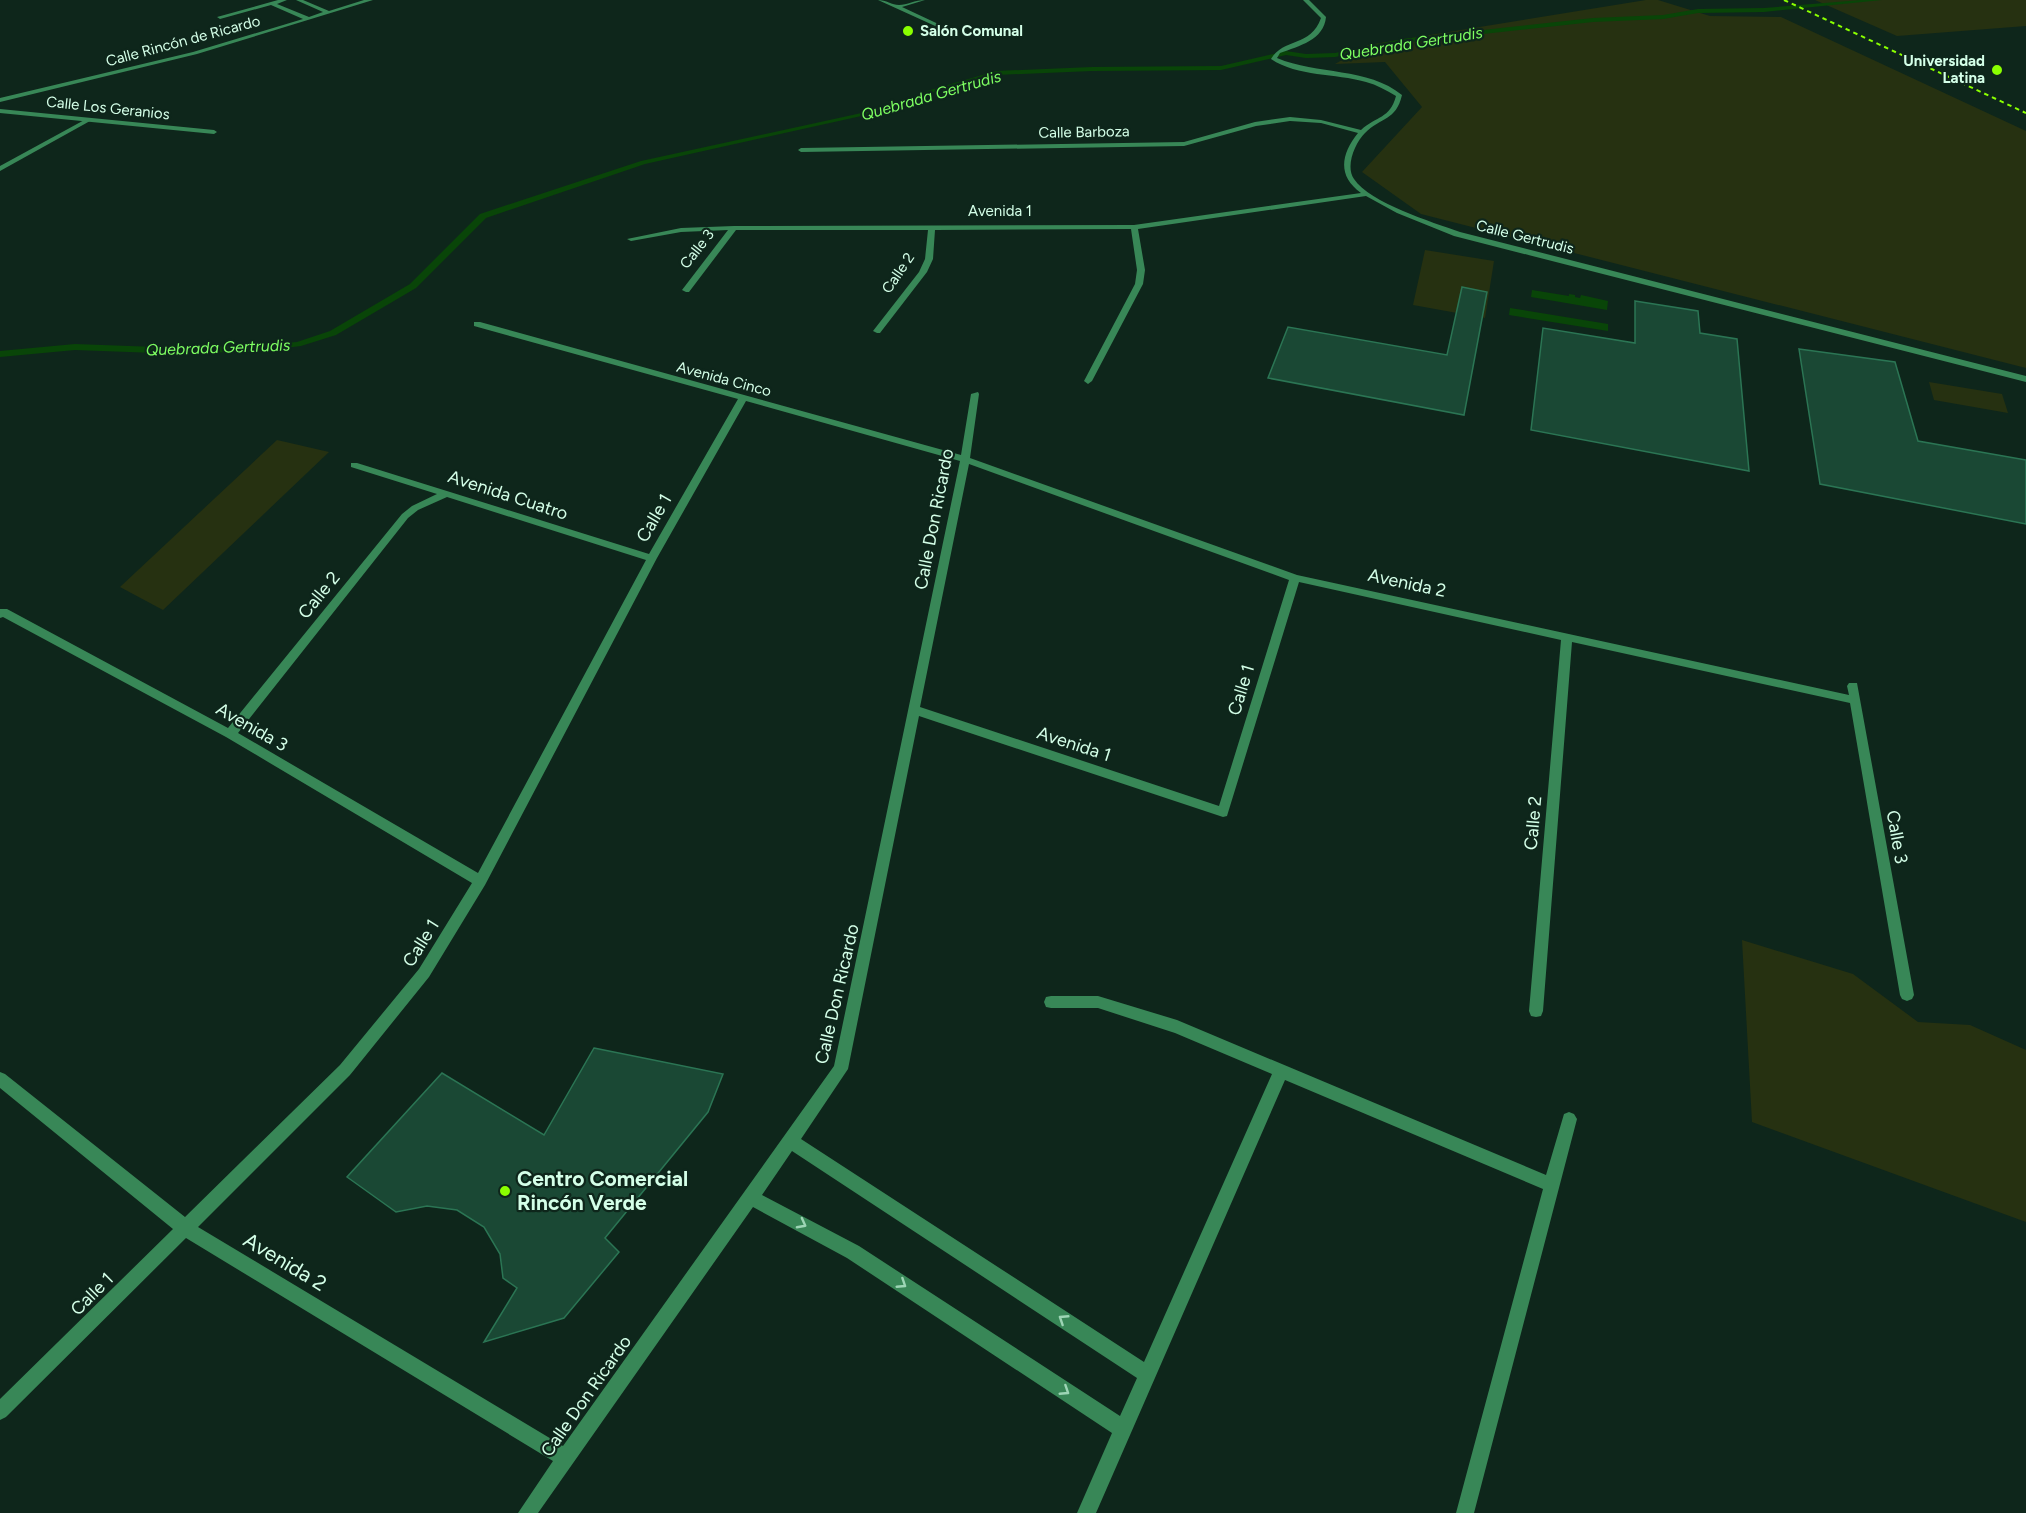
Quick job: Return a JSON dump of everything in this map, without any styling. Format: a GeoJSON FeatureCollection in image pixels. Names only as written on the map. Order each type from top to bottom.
{"type":"FeatureCollection","features":[{"type":"Feature","properties":{"kind":"street"},"geometry":{"type":"LineString","coordinates":[[220,17],[284,0]]}},
{"type":"Feature","properties":{"kind":"street"},"geometry":{"type":"LineString","coordinates":[[299,0],[328,13]]}},
{"type":"Feature","properties":{"kind":"street","name":"Calle Rincón de Ricardo"},"geometry":{"type":"LineString","coordinates":[[0,100],[195,53],[370,0]]}},
{"type":"Feature","properties":{"kind":"street"},"geometry":{"type":"LineString","coordinates":[[881,0],[946,29]]}},
{"type":"Feature","properties":{"kind":"street"},"geometry":{"type":"LineString","coordinates":[[897,7],[922,0]]}},
{"type":"Feature","properties":{"kind":"street"},"geometry":{"type":"LineString","coordinates":[[1306,0],[1324,18],[1322,27],[1307,41],[1278,52],[1274,59],[1292,67],[1360,78],[1386,86],[1399,95],[1397,108],[1390,116],[1362,132]]}},
{"type":"Feature","properties":{"kind":"street"},"geometry":{"type":"LineString","coordinates":[[271,3],[309,19]]}},
{"type":"Feature","properties":{"kind":"street","name":"Calle Los Geranios"},"geometry":{"type":"LineString","coordinates":[[0,111],[214,132]]}},
{"type":"Feature","properties":{"kind":"street"},"geometry":{"type":"LineString","coordinates":[[0,169],[88,120]]}},
{"type":"Feature","properties":{"kind":"street","name":"Calle Barboza"},"geometry":{"type":"LineString","coordinates":[[801,150],[1184,144],[1208,140],[1278,120],[1327,122],[1362,132]]}},
{"type":"Feature","properties":{"kind":"street","name":"Calle Gertrudis"},"geometry":{"type":"LineString","coordinates":[[1362,132],[1351,151],[1346,168],[1350,180],[1368,194],[1405,214],[1457,234],[2026,379]]}},
{"type":"Feature","properties":{"kind":"street","name":"Avenida 1"},"geometry":{"type":"LineString","coordinates":[[631,239],[681,230],[734,228],[1134,227],[1368,194]]}},
{"type":"Feature","properties":{"kind":"street"},"geometry":{"type":"LineString","coordinates":[[1088,381],[1139,284],[1141,270],[1134,227]]}},
{"type":"Feature","properties":{"kind":"street","name":"Calle 3"},"geometry":{"type":"LineString","coordinates":[[687,290],[734,228]]}},
{"type":"Feature","properties":{"kind":"street","name":"Calle 2"},"geometry":{"type":"LineString","coordinates":[[877,331],[923,272],[929,259],[932,228]]}},
{"type":"Feature","properties":{"kind":"street","name":"Avenida Cinco"},"geometry":{"type":"LineString","coordinates":[[477,324],[965,459]]}},
{"type":"Feature","properties":{"kind":"street","name":"Calle Don Ricardo"},"geometry":{"type":"LineString","coordinates":[[527,1513],[564,1457],[841,1069],[965,459],[975,394]]}},
{"type":"Feature","properties":{"kind":"street","name":"Calle 1"},"geometry":{"type":"LineString","coordinates":[[0,1411],[345,1070],[424,973],[480,881],[652,558],[743,398]]}},
{"type":"Feature","properties":{"kind":"street","name":"Avenida 2"},"geometry":{"type":"LineString","coordinates":[[965,459],[1294,578],[1854,700]]}},
{"type":"Feature","properties":{"kind":"street","name":"Avenida Cuatro"},"geometry":{"type":"LineString","coordinates":[[354,465],[652,558]]}},
{"type":"Feature","properties":{"kind":"street","name":"Calle 2"},"geometry":{"type":"LineString","coordinates":[[230,735],[405,516],[415,508],[448,493]]}},
{"type":"Feature","properties":{"kind":"street","name":"Calle 1"},"geometry":{"type":"LineString","coordinates":[[1223,812],[1294,578]]}},
{"type":"Feature","properties":{"kind":"street","name":"Avenida 3"},"geometry":{"type":"LineString","coordinates":[[2,613],[230,735],[480,881]]}},
{"type":"Feature","properties":{"kind":"street","name":"Calle 2"},"geometry":{"type":"LineString","coordinates":[[1536,1011],[1566,637]]}},
{"type":"Feature","properties":{"kind":"street","name":"Calle 3"},"geometry":{"type":"LineString","coordinates":[[1853,686],[1907,995]]}},
{"type":"Feature","properties":{"kind":"street","name":"Avenida 1"},"geometry":{"type":"LineString","coordinates":[[915,710],[1223,812]]}},
{"type":"Feature","properties":{"kind":"street"},"geometry":{"type":"LineString","coordinates":[[1051,1002],[1098,1002],[1177,1027],[1551,1185]]}},
{"type":"Feature","properties":{"kind":"street"},"geometry":{"type":"LineString","coordinates":[[1086,1513],[1281,1072]]}},
{"type":"Feature","properties":{"kind":"street","name":"Avenida 2"},"geometry":{"type":"LineString","coordinates":[[0,1079],[185,1228],[564,1457]]}},
{"type":"Feature","properties":{"kind":"street"},"geometry":{"type":"LineString","coordinates":[[1465,1513],[1569,1119]]}},
{"type":"Feature","properties":{"kind":"street"},"geometry":{"type":"LineString","coordinates":[[790,1141],[1147,1374]]}},
{"type":"Feature","properties":{"kind":"street"},"geometry":{"type":"LineString","coordinates":[[750,1197],[853,1252],[1123,1429]]}},
{"type":"Feature","properties":{"kind":"shaded area"},"geometry":{"type":"Polygon","coordinates":[[[1646,0],[1658,0],[1710,16],[1781,17],[2026,131],[2026,368],[1421,214],[1362,172],[1422,107],[1385,62],[1335,64],[1368,45],[1646,0]]]}},
{"type":"Feature","properties":{"kind":"shaded area"},"geometry":{"type":"Polygon","coordinates":[[[1815,0],[2026,0],[2026,26],[1897,36],[1815,0]]]}},
{"type":"Feature","properties":{"kind":"shaded area"},"geometry":{"type":"Polygon","coordinates":[[[1425,250],[1494,261],[1485,318],[1413,305],[1425,250]]]}},
{"type":"Feature","properties":{"kind":"shaded area"},"geometry":{"type":"Polygon","coordinates":[[[1532,290],[1575,295],[1580,298],[1581,295],[1608,301],[1607,310],[1531,297],[1532,290]]]}},
{"type":"Feature","properties":{"kind":"shaded area"},"geometry":{"type":"Polygon","coordinates":[[[1510,308],[1608,324],[1608,331],[1509,315],[1510,308]]]}},
{"type":"Feature","properties":{"kind":"shaded area"},"geometry":{"type":"Polygon","coordinates":[[[1929,382],[2002,394],[2008,413],[1934,400],[1929,382]]]}},
{"type":"Feature","properties":{"kind":"shaded area"},"geometry":{"type":"Polygon","coordinates":[[[277,440],[329,452],[163,610],[120,587],[277,440]]]}},
{"type":"Feature","properties":{"kind":"shaded area"},"geometry":{"type":"Polygon","coordinates":[[[1742,940],[1853,974],[1918,1022],[1970,1025],[2026,1050],[2026,1222],[1752,1122],[1742,940]]]}},
{"type":"Feature","properties":{"kind":"building"},"geometry":{"type":"Polygon","coordinates":[[[1462,287],[1487,292],[1464,415],[1268,378],[1288,327],[1447,355],[1462,287]]]}},
{"type":"Feature","properties":{"kind":"building"},"geometry":{"type":"Polygon","coordinates":[[[1635,301],[1698,311],[1700,333],[1737,339],[1749,471],[1531,430],[1543,328],[1635,343],[1635,301]]]}},
{"type":"Feature","properties":{"kind":"building"},"geometry":{"type":"Polygon","coordinates":[[[1799,349],[1895,362],[1918,441],[2026,460],[2026,524],[1820,484],[1799,349]]]}},
{"type":"Feature","properties":{"kind":"building","name":"Centro Comercial Rincón Verde"},"geometry":{"type":"Polygon","coordinates":[[[594,1048],[723,1074],[708,1112],[605,1238],[619,1252],[564,1318],[484,1342],[517,1288],[503,1278],[500,1254],[484,1227],[457,1210],[427,1206],[396,1212],[347,1177],[442,1073],[544,1135],[594,1048]]]}},
{"type":"Feature","properties":{"kind":"waterway","name":"Quebrada Gertrudis"},"geometry":{"type":"LineString","coordinates":[[0,354],[75,347],[156,350],[252,349],[298,344],[333,333],[413,286],[483,216],[643,162],[891,108],[929,92],[996,73],[1092,69],[1221,68],[1286,53],[1306,56],[1335,55],[1402,41],[1593,20],[1663,17],[1698,11],[1764,10],[1879,0]]}},
{"type":"Feature","properties":{"kind":"railway"},"geometry":{"type":"LineString","coordinates":[[1784,0],[2026,113]]}},
{"type":"Feature","properties":{"kind":"place","name":"Salón Comunal"},"geometry":{"type":"Point","coordinates":[908,31]}},
{"type":"Feature","properties":{"kind":"place","name":"Universidad Latina"},"geometry":{"type":"Point","coordinates":[1997,70]}},
{"type":"Feature","properties":{"kind":"place","name":"Centro Comercial Rincón Verde"},"geometry":{"type":"Point","coordinates":[505,1191]}}]}
